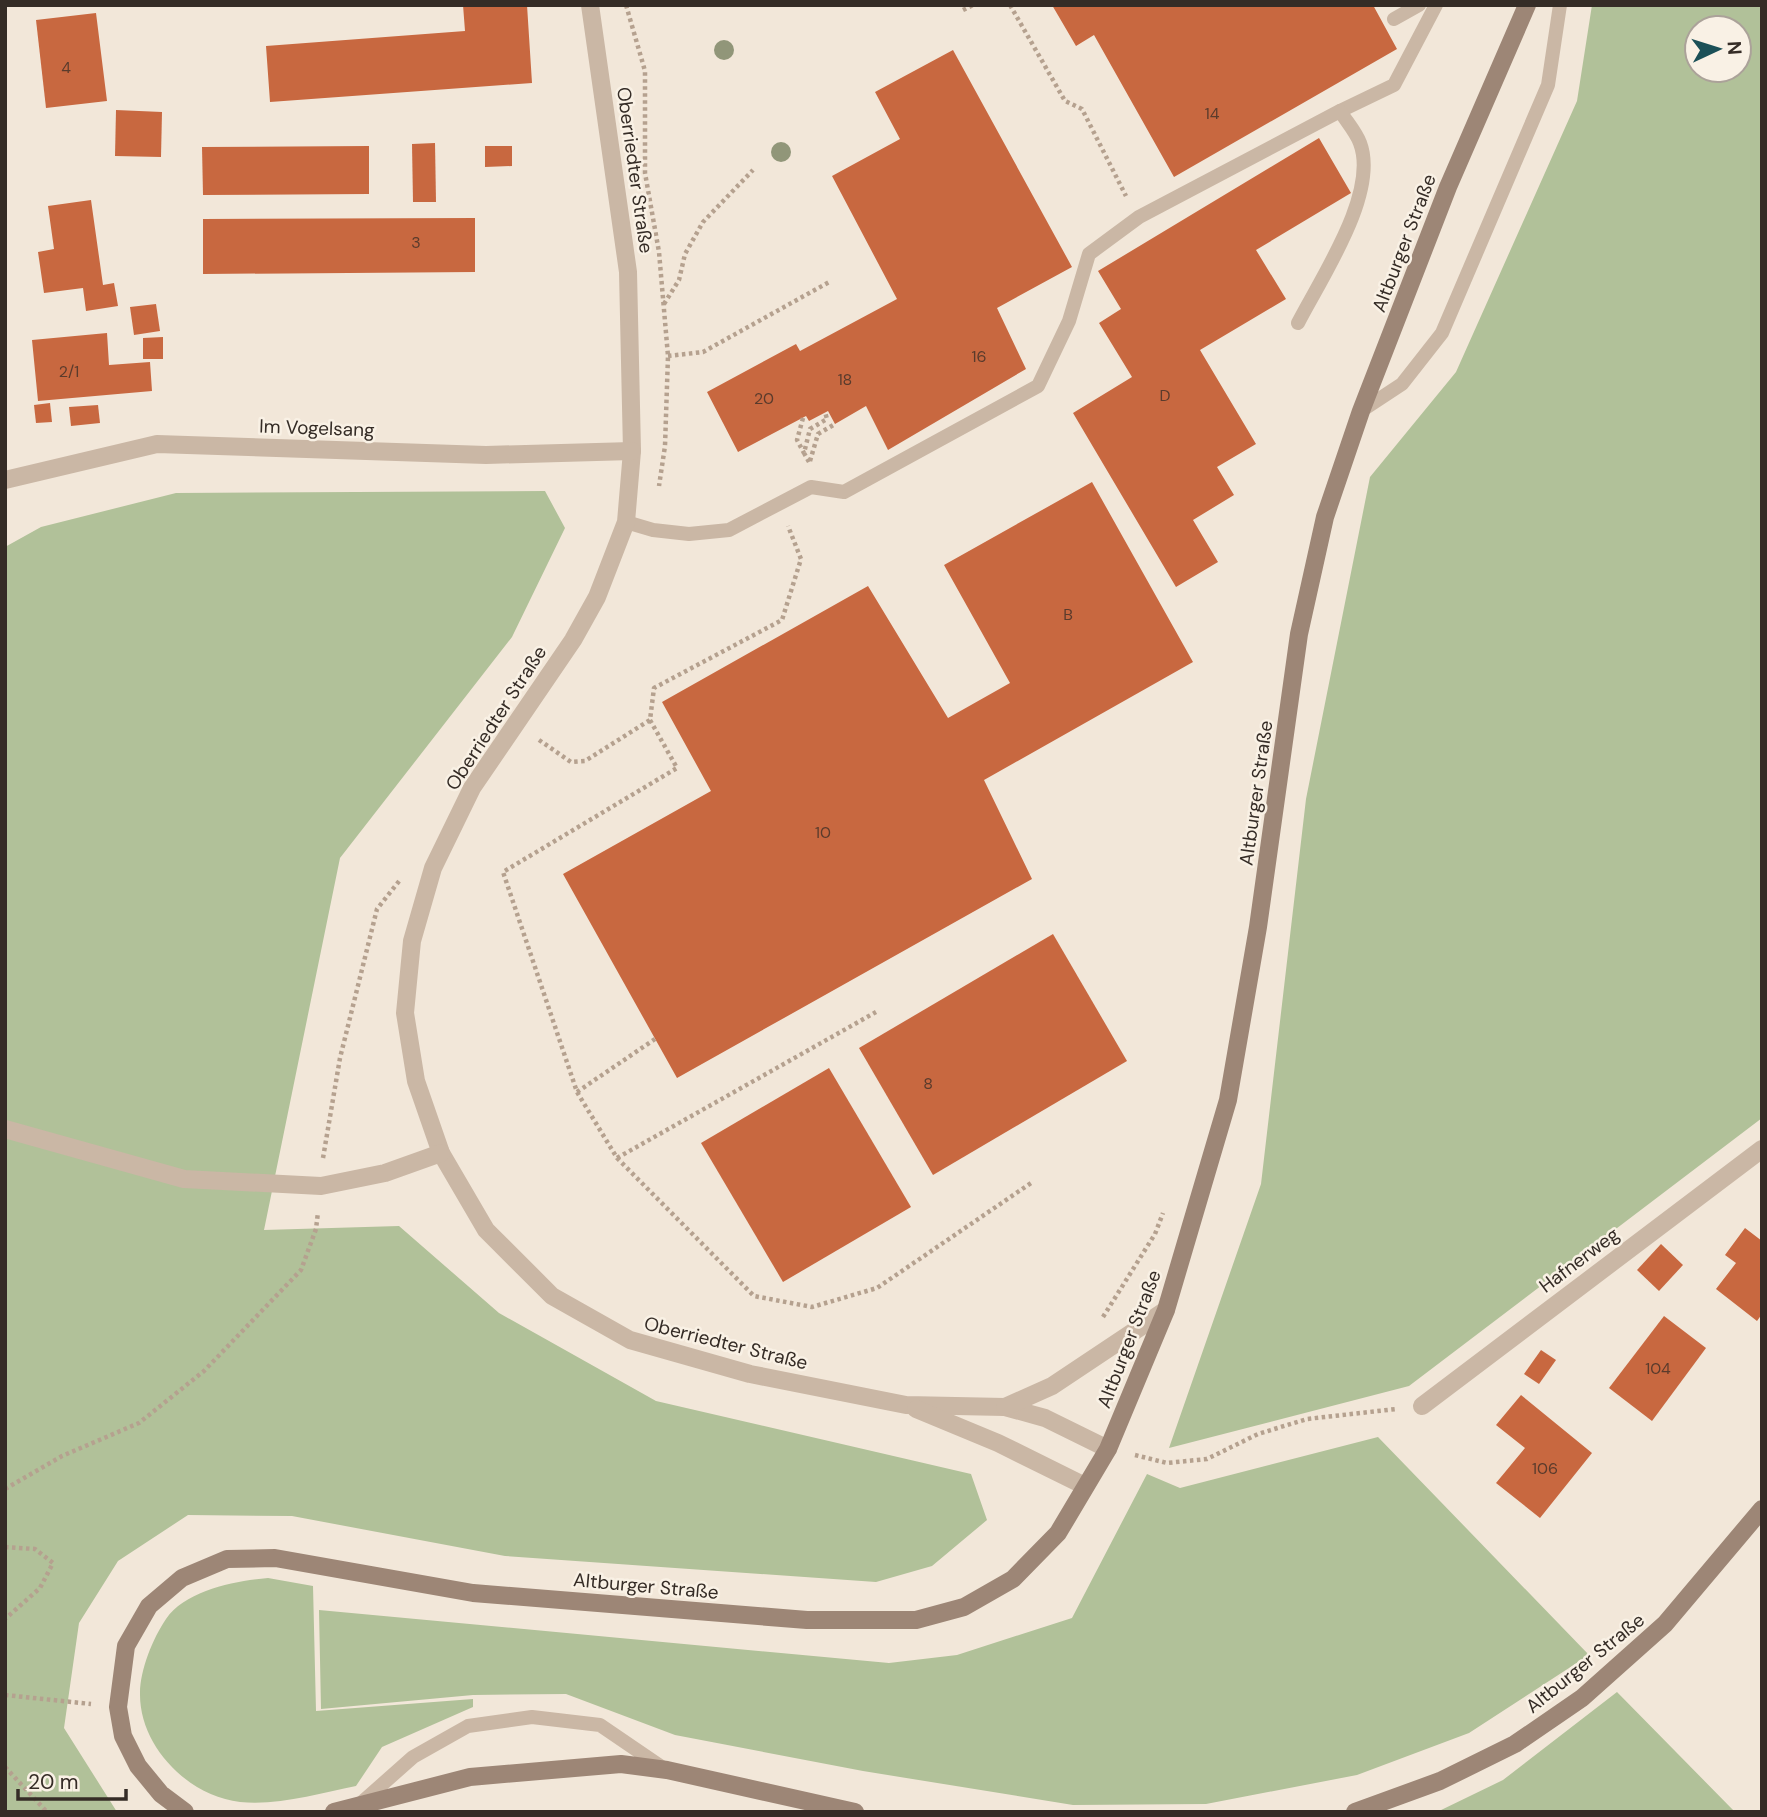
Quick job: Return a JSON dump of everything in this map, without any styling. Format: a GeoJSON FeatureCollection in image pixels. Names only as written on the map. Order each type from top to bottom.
{"type":"FeatureCollection","features":[{"type":"Feature","properties":{"kind":"street","name":"Oberriedter Straße"},"geometry":{"type":"LineString","coordinates":[[590,5],[628,272],[632,451],[626,522],[597,597],[573,640],[472,788],[433,869],[412,941],[405,1013],[416,1081],[441,1153],[486,1230],[552,1296],[630,1340],[750,1374],[906,1405],[1005,1407],[1045,1418],[1108,1449]]}},
{"type":"Feature","properties":{"kind":"street","name":"Altburger Straße"},"geometry":{"type":"LineString","coordinates":[[185,1812],[162,1794],[138,1766],[123,1736],[118,1707],[126,1646],[149,1606],[182,1578],[227,1559],[275,1558],[473,1593],[807,1620],[916,1620],[964,1607],[1013,1579],[1058,1533],[1108,1449],[1166,1310],[1228,1100],[1258,927],[1300,635],[1325,517],[1361,411],[1448,187],[1527,5]]}},
{"type":"Feature","properties":{"kind":"street","name":"Im Vogelsang"},"geometry":{"type":"LineString","coordinates":[[5,480],[157,444],[486,455],[632,451]]}},
{"type":"Feature","properties":{"kind":"street"},"geometry":{"type":"LineString","coordinates":[[5,1129],[184,1179],[321,1186],[386,1172],[441,1153]]}},
{"type":"Feature","properties":{"kind":"street","name":"Hafnerweg"},"geometry":{"type":"LineString","coordinates":[[1422,1406],[1762,1149]]}},
{"type":"Feature","properties":{"kind":"street","name":"Oberriedter Straße"},"geometry":{"type":"LineString","coordinates":[[1005,1407],[1052,1386],[1166,1310]]}},
{"type":"Feature","properties":{"kind":"street","name":"Oberriedter Straße"},"geometry":{"type":"LineString","coordinates":[[906,1405],[998,1443],[1085,1486]]}},
{"type":"Feature","properties":{"kind":"street","name":"Altburger Straße"},"geometry":{"type":"LineString","coordinates":[[1355,1812],[1440,1781],[1515,1744],[1581,1698],[1665,1625],[1762,1509]]}},
{"type":"Feature","properties":{"kind":"street"},"geometry":{"type":"LineString","coordinates":[[334,1812],[470,1777],[537,1769],[621,1764],[667,1770],[855,1812]]}},
{"type":"Feature","properties":{"kind":"lane"},"geometry":{"type":"LineString","coordinates":[[1394,19],[1419,5]]}},
{"type":"Feature","properties":{"kind":"lane"},"geometry":{"type":"LineString","coordinates":[[626,522],[653,530],[689,534],[729,530],[811,487],[844,492],[1038,386],[1069,321],[1089,254],[1139,217],[1394,85],[1437,5]]}},
{"type":"Feature","properties":{"kind":"lane"},"geometry":{"type":"LineString","coordinates":[[1361,411],[1402,384],[1442,333],[1548,85],[1560,5]]}},
{"type":"Feature","properties":{"kind":"lane"},"geometry":{"type":"LineString","coordinates":[[1298,323],[1358,203],[1365,166],[1360,142],[1340,111]]}},
{"type":"Feature","properties":{"kind":"lane"},"geometry":{"type":"LineString","coordinates":[[358,1806],[413,1757],[468,1726],[532,1717],[600,1725],[667,1770]]}},
{"type":"Feature","properties":{"kind":"path"},"geometry":{"type":"LineString","coordinates":[[963,10],[973,5]]}},
{"type":"Feature","properties":{"kind":"path"},"geometry":{"type":"LineString","coordinates":[[1010,5],[1065,101],[1082,109],[1123,190]]}},
{"type":"Feature","properties":{"kind":"path"},"geometry":{"type":"LineString","coordinates":[[664,305],[679,280],[685,254],[704,222],[753,170]]}},
{"type":"Feature","properties":{"kind":"path"},"geometry":{"type":"LineString","coordinates":[[668,356],[703,352],[831,281]]}},
{"type":"Feature","properties":{"kind":"path"},"geometry":{"type":"LineString","coordinates":[[804,453],[810,429],[827,419],[825,412]]}},
{"type":"Feature","properties":{"kind":"path"},"geometry":{"type":"LineString","coordinates":[[803,418],[797,440],[810,464]]}},
{"type":"Feature","properties":{"kind":"path"},"geometry":{"type":"LineString","coordinates":[[811,487],[810,464],[818,434],[835,424]]}},
{"type":"Feature","properties":{"kind":"path"},"geometry":{"type":"LineString","coordinates":[[779,502],[801,559],[782,620],[654,688],[650,720],[677,768],[503,872],[577,1092],[617,1158],[754,1296],[812,1307],[877,1288],[1031,1183]]}},
{"type":"Feature","properties":{"kind":"path"},"geometry":{"type":"LineString","coordinates":[[539,740],[571,762],[585,761],[650,720]]}},
{"type":"Feature","properties":{"kind":"path"},"geometry":{"type":"LineString","coordinates":[[5,1489],[62,1456],[139,1423],[204,1371],[301,1270],[316,1228],[340,1058],[377,909],[403,876]]}},
{"type":"Feature","properties":{"kind":"path"},"geometry":{"type":"LineString","coordinates":[[617,1158],[876,1012]]}},
{"type":"Feature","properties":{"kind":"path"},"geometry":{"type":"LineString","coordinates":[[577,1092],[654,1039]]}},
{"type":"Feature","properties":{"kind":"path"},"geometry":{"type":"LineString","coordinates":[[1108,1449],[1167,1463],[1207,1459],[1258,1434],[1307,1419],[1422,1406]]}},
{"type":"Feature","properties":{"kind":"path"},"geometry":{"type":"LineString","coordinates":[[5,1547],[35,1549],[53,1563],[40,1588],[5,1619]]}},
{"type":"Feature","properties":{"kind":"path"},"geometry":{"type":"LineString","coordinates":[[5,1695],[118,1707]]}},
{"type":"Feature","properties":{"kind":"path"},"geometry":{"type":"LineString","coordinates":[[5,1767],[47,1812]]}},
{"type":"Feature","properties":{"kind":"green space"},"geometry":{"type":"Polygon","coordinates":[[[1592,5],[1762,5],[1762,1118],[1409,1386],[1169,1448],[1261,1184],[1306,799],[1370,477],[1456,372],[1577,101],[1592,5]]]}},
{"type":"Feature","properties":{"kind":"green space"},"geometry":{"type":"Polygon","coordinates":[[[545,491],[565,528],[512,637],[340,858],[264,1230],[399,1226],[499,1313],[656,1401],[971,1474],[987,1520],[932,1566],[876,1582],[505,1556],[292,1516],[188,1515],[118,1561],[79,1623],[64,1728],[117,1812],[5,1812],[5,547],[41,527],[176,493],[545,491]]]}},
{"type":"Feature","properties":{"kind":"green space"},"geometry":{"type":"Polygon","coordinates":[[[1378,1437],[1589,1655],[1469,1733],[1357,1775],[1206,1804],[1073,1805],[863,1771],[675,1735],[566,1694],[473,1695],[321,1709],[319,1610],[889,1663],[957,1655],[1072,1618],[1147,1474],[1180,1488],[1378,1437]]]}},
{"type":"Feature","properties":{"kind":"green space"},"geometry":{"type":"Polygon","coordinates":[[[268,1578],[313,1586],[316,1711],[473,1699],[473,1707],[382,1747],[356,1786],[299,1798],[254,1803],[221,1798],[202,1790],[170,1765],[148,1732],[140,1693],[145,1664],[156,1635],[166,1619],[186,1601],[212,1589],[268,1578]]]}},
{"type":"Feature","properties":{"kind":"green space"},"geometry":{"type":"Polygon","coordinates":[[[1617,1692],[1735,1812],[1437,1812],[1503,1780],[1617,1692]]]}},
{"type":"Feature","properties":{"kind":"building"},"geometry":{"type":"Polygon","coordinates":[[[463,5],[527,5],[532,83],[270,102],[266,46],[465,31],[463,5]]]}},
{"type":"Feature","properties":{"kind":"building"},"geometry":{"type":"Polygon","coordinates":[[[1052,5],[1373,5],[1397,49],[1174,177],[1094,35],[1076,46],[1052,5]]]}},
{"type":"Feature","properties":{"kind":"building"},"geometry":{"type":"Polygon","coordinates":[[[96,13],[107,101],[46,108],[36,20],[96,13]]]}},
{"type":"Feature","properties":{"kind":"building"},"geometry":{"type":"Polygon","coordinates":[[[953,50],[1072,267],[997,308],[1026,369],[888,450],[866,406],[835,424],[828,411],[809,421],[806,416],[738,452],[707,392],[796,344],[800,351],[897,299],[832,176],[900,139],[875,92],[953,50]]]}},
{"type":"Feature","properties":{"kind":"building"},"geometry":{"type":"Polygon","coordinates":[[[116,110],[162,112],[161,157],[115,156],[116,110]]]}},
{"type":"Feature","properties":{"kind":"building"},"geometry":{"type":"Polygon","coordinates":[[[1319,138],[1351,193],[1256,250],[1286,299],[1200,350],[1256,444],[1217,467],[1234,495],[1193,520],[1218,562],[1176,587],[1073,413],[1132,377],[1099,323],[1121,309],[1098,271],[1319,138]]]}},
{"type":"Feature","properties":{"kind":"building"},"geometry":{"type":"Polygon","coordinates":[[[435,143],[436,202],[413,202],[412,144],[435,143]]]}},
{"type":"Feature","properties":{"kind":"building"},"geometry":{"type":"Polygon","coordinates":[[[369,146],[369,194],[203,195],[202,147],[369,146]]]}},
{"type":"Feature","properties":{"kind":"building"},"geometry":{"type":"Polygon","coordinates":[[[485,146],[512,146],[512,166],[485,167],[485,146]]]}},
{"type":"Feature","properties":{"kind":"building"},"geometry":{"type":"Polygon","coordinates":[[[91,200],[103,285],[114,283],[118,306],[86,311],[83,288],[44,293],[38,252],[54,249],[48,206],[91,200]]]}},
{"type":"Feature","properties":{"kind":"building"},"geometry":{"type":"Polygon","coordinates":[[[475,218],[475,272],[203,274],[203,219],[475,218]]]}},
{"type":"Feature","properties":{"kind":"building"},"geometry":{"type":"Polygon","coordinates":[[[156,304],[160,331],[134,335],[130,307],[156,304]]]}},
{"type":"Feature","properties":{"kind":"building"},"geometry":{"type":"Polygon","coordinates":[[[107,333],[109,365],[150,362],[152,391],[38,401],[32,340],[107,333]]]}},
{"type":"Feature","properties":{"kind":"building"},"geometry":{"type":"Polygon","coordinates":[[[163,337],[163,359],[143,359],[143,338],[163,337]]]}},
{"type":"Feature","properties":{"kind":"building"},"geometry":{"type":"Polygon","coordinates":[[[50,403],[52,422],[36,423],[34,405],[50,403]]]}},
{"type":"Feature","properties":{"kind":"building"},"geometry":{"type":"Polygon","coordinates":[[[98,405],[100,423],[71,426],[69,407],[98,405]]]}},
{"type":"Feature","properties":{"kind":"building"},"geometry":{"type":"Polygon","coordinates":[[[1092,482],[1193,662],[984,780],[1032,879],[677,1078],[563,874],[711,791],[662,702],[868,586],[948,718],[1010,683],[944,565],[1092,482]]]}},
{"type":"Feature","properties":{"kind":"building"},"geometry":{"type":"Polygon","coordinates":[[[1053,934],[1127,1061],[933,1175],[859,1048],[1053,934]]]}},
{"type":"Feature","properties":{"kind":"building"},"geometry":{"type":"Polygon","coordinates":[[[829,1068],[911,1207],[783,1282],[701,1143],[829,1068]]]}},
{"type":"Feature","properties":{"kind":"building"},"geometry":{"type":"Polygon","coordinates":[[[1745,1228],[1762,1241],[1762,1314],[1757,1321],[1716,1289],[1736,1263],[1725,1255],[1745,1228]]]}},
{"type":"Feature","properties":{"kind":"building"},"geometry":{"type":"Polygon","coordinates":[[[1661,1244],[1683,1265],[1659,1291],[1637,1270],[1661,1244]]]}},
{"type":"Feature","properties":{"kind":"building"},"geometry":{"type":"Polygon","coordinates":[[[1664,1316],[1706,1348],[1652,1421],[1609,1388],[1664,1316]]]}},
{"type":"Feature","properties":{"kind":"building"},"geometry":{"type":"Polygon","coordinates":[[[1541,1350],[1556,1360],[1539,1384],[1524,1374],[1541,1350]]]}},
{"type":"Feature","properties":{"kind":"building"},"geometry":{"type":"Polygon","coordinates":[[[1521,1395],[1592,1453],[1540,1518],[1496,1483],[1525,1448],[1496,1425],[1521,1395]]]}}]}
